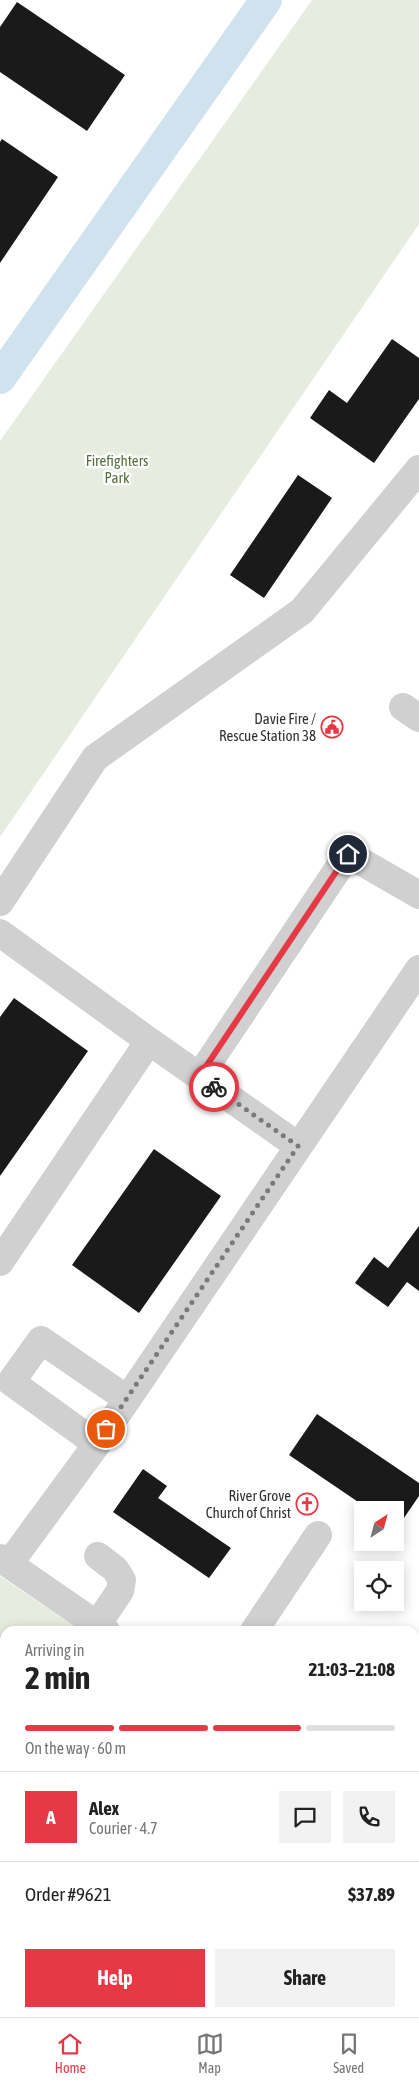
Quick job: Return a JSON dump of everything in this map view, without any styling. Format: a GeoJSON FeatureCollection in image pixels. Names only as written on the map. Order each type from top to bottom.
{"type":"FeatureCollection","features":[{"type":"Feature","properties":{"kind":"street"},"geometry":{"type":"LineString","coordinates":[[0,902],[95,758],[302,611],[417,475]]}},
{"type":"Feature","properties":{"kind":"street"},"geometry":{"type":"LineString","coordinates":[[199,1077],[348,854],[419,895]]}},
{"type":"Feature","properties":{"kind":"street"},"geometry":{"type":"LineString","coordinates":[[0,933],[148,1041],[298,1146]]}},
{"type":"Feature","properties":{"kind":"street"},"geometry":{"type":"LineString","coordinates":[[98,1626],[4,1561],[96,1444],[419,969]]}},
{"type":"Feature","properties":{"kind":"street"},"geometry":{"type":"LineString","coordinates":[[0,1262],[148,1041]]}},
{"type":"Feature","properties":{"kind":"street"},"geometry":{"type":"LineString","coordinates":[[96,1444],[11,1382],[41,1340],[126,1399]]}},
{"type":"Feature","properties":{"kind":"street"},"geometry":{"type":"LineString","coordinates":[[257,1626],[318,1536]]}},
{"type":"Feature","properties":{"kind":"street"},"geometry":{"type":"LineString","coordinates":[[98,1556],[115,1569],[122,1580],[120,1591],[102,1626]]}},
{"type":"Feature","properties":{"kind":"green space","name":"Firefighters Park"},"geometry":{"type":"Polygon","coordinates":[[[312,0],[419,0],[419,224],[0,837],[0,441],[312,0]]]}},
{"type":"Feature","properties":{"kind":"green space"},"geometry":{"type":"Polygon","coordinates":[[[0,1576],[74,1626],[0,1626],[0,1576]]]}},
{"type":"Feature","properties":{"kind":"building"},"geometry":{"type":"Polygon","coordinates":[[[17,2],[125,75],[87,131],[0,72],[0,27],[17,2]]]}},
{"type":"Feature","properties":{"kind":"building"},"geometry":{"type":"Polygon","coordinates":[[[2,139],[58,177],[0,263],[0,142],[2,139]]]}},
{"type":"Feature","properties":{"kind":"building"},"geometry":{"type":"Polygon","coordinates":[[[392,339],[419,358],[419,399],[374,463],[310,418],[329,390],[347,403],[392,339]]]}},
{"type":"Feature","properties":{"kind":"building"},"geometry":{"type":"Polygon","coordinates":[[[298,475],[332,498],[264,598],[230,575],[298,475]]]}},
{"type":"Feature","properties":{"kind":"building"},"geometry":{"type":"Polygon","coordinates":[[[14,998],[88,1051],[0,1176],[0,1017],[14,998]]]}},
{"type":"Feature","properties":{"kind":"building"},"geometry":{"type":"Polygon","coordinates":[[[154,1149],[221,1196],[139,1313],[72,1265],[154,1149]]]}},
{"type":"Feature","properties":{"kind":"building"},"geometry":{"type":"Polygon","coordinates":[[[419,1226],[419,1291],[407,1282],[388,1307],[355,1283],[374,1257],[388,1268],[419,1226]]]}},
{"type":"Feature","properties":{"kind":"building"},"geometry":{"type":"Polygon","coordinates":[[[317,1414],[419,1483],[419,1496],[404,1518],[404,1501],[357,1501],[289,1455],[317,1414]]]}},
{"type":"Feature","properties":{"kind":"building"},"geometry":{"type":"Polygon","coordinates":[[[143,1469],[167,1486],[158,1498],[231,1548],[209,1578],[113,1512],[143,1469]]]}},
{"type":"Feature","properties":{"kind":"waterway"},"geometry":{"type":"LineString","coordinates":[[0,378],[266,0]]}},
{"type":"Feature","properties":{"kind":"way so far"},"geometry":{"type":"LineString","coordinates":[[106,1429],[298,1146],[214,1087]]}},
{"type":"Feature","properties":{"kind":"place","name":"Davie Fire / Rescue Station 38"},"geometry":{"type":"Point","coordinates":[332,727]}},
{"type":"Feature","properties":{"kind":"place","name":"River Grove Church of Christ"},"geometry":{"type":"Point","coordinates":[307,1504]}},
{"type":"Feature","properties":{"kind":"route"},"geometry":{"type":"LineString","coordinates":[[214,1087],[199,1077],[348,854]]}}]}
